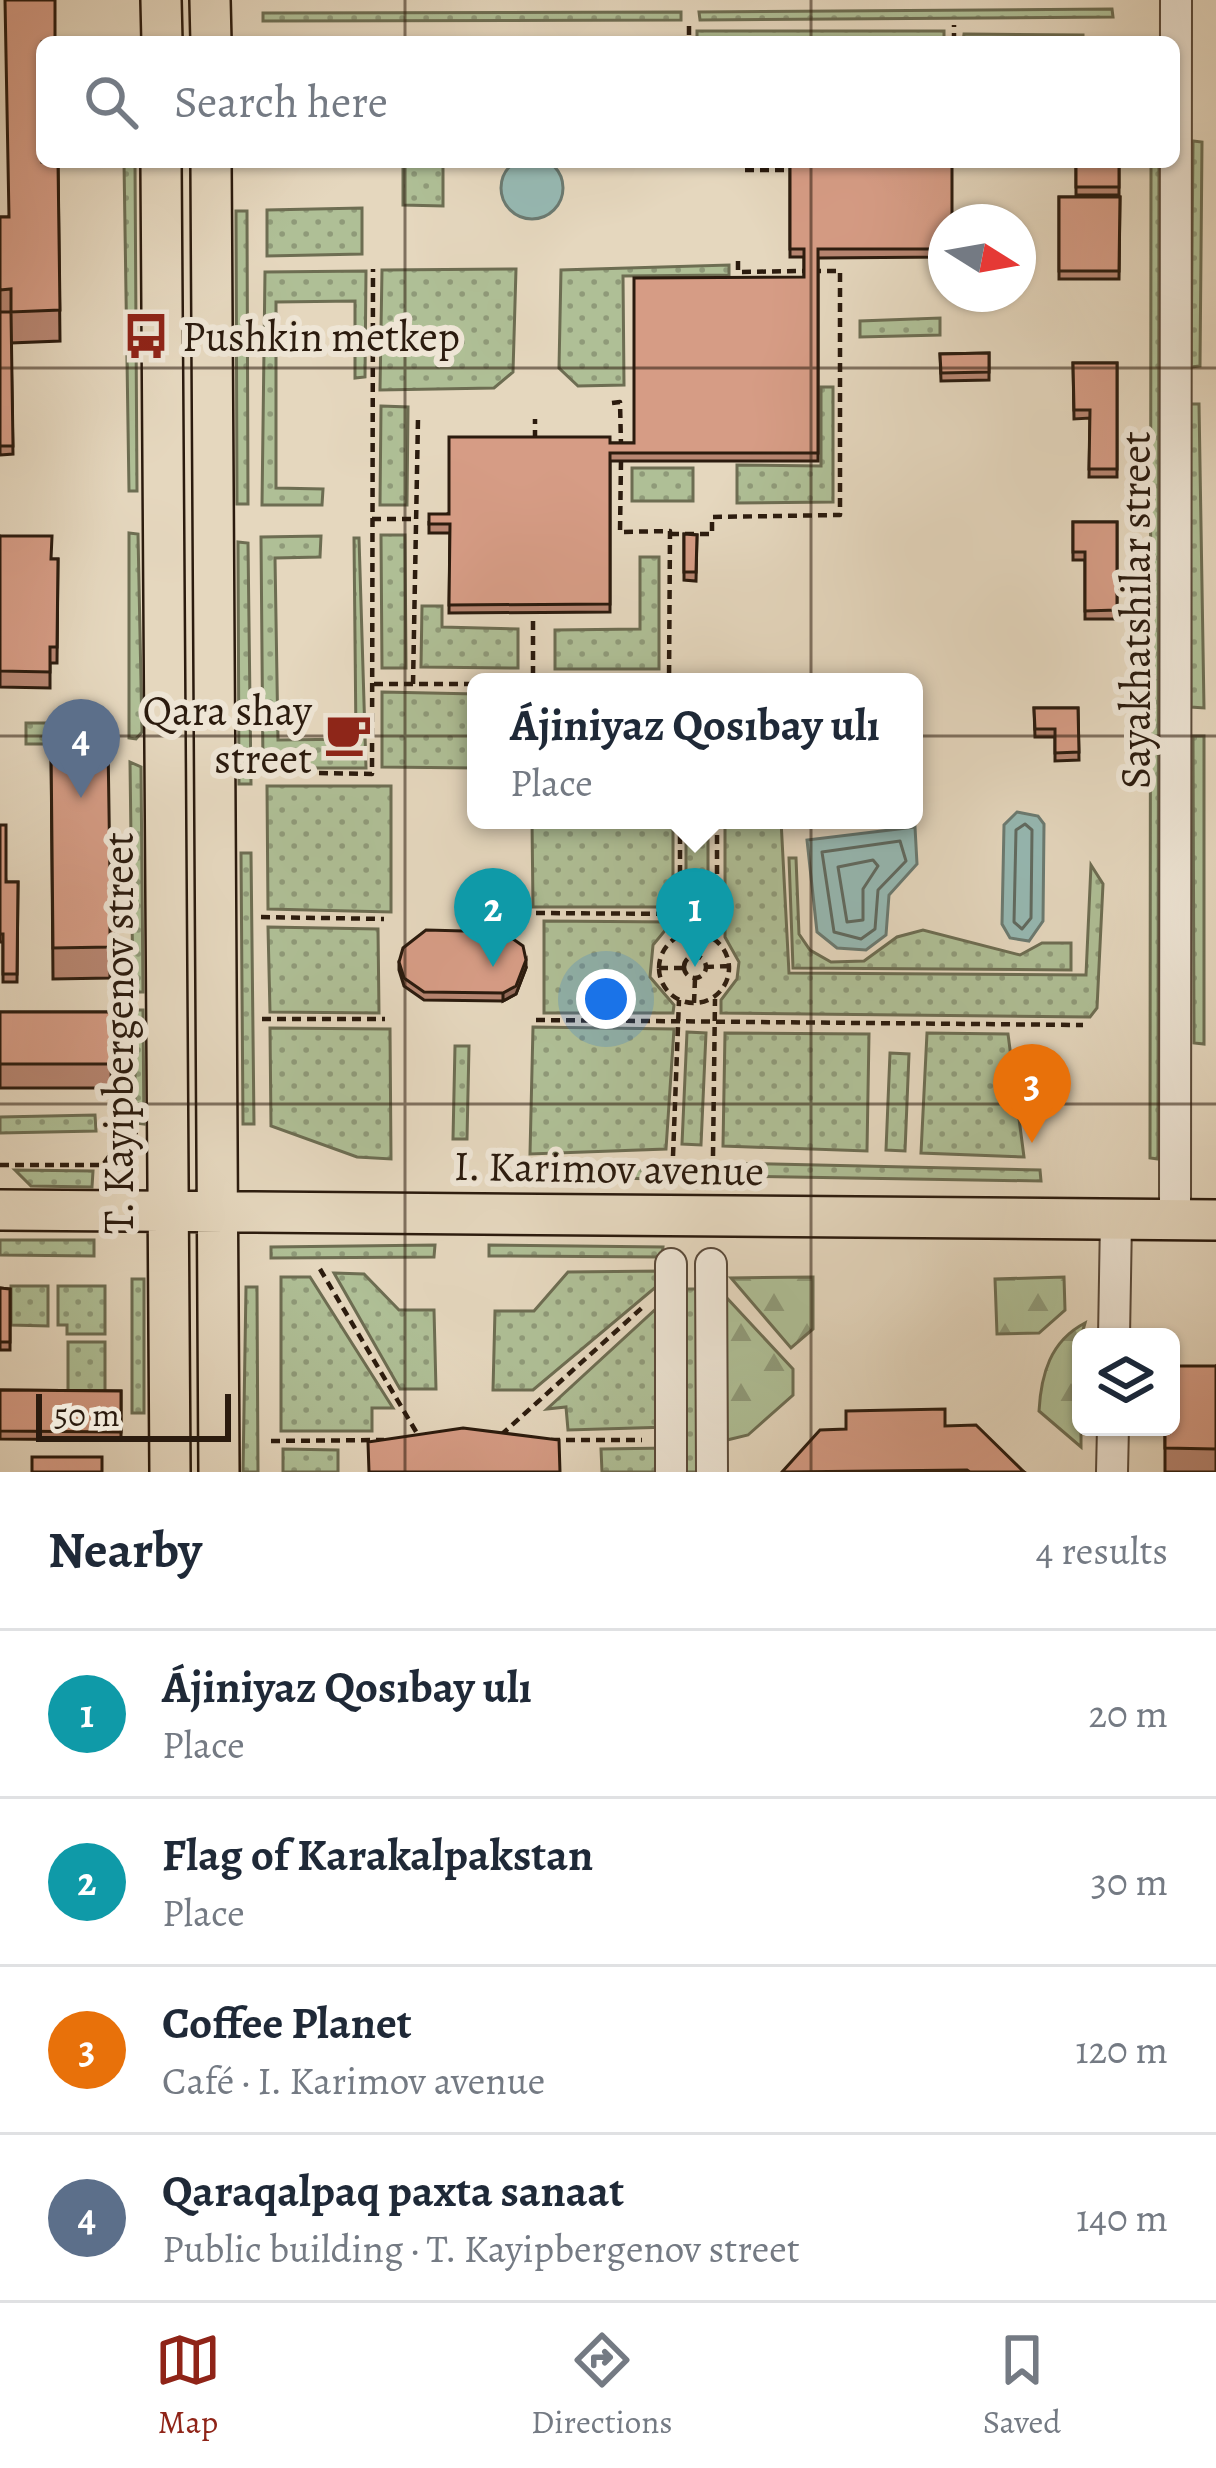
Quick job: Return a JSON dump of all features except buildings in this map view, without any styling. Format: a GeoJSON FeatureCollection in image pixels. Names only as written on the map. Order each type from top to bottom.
{"type":"FeatureCollection","features":[{"type":"Feature","properties":{"kind":"main road"},"geometry":{"type":"LineString","coordinates":[[161,0],[161,36]]}},
{"type":"Feature","properties":{"kind":"main road"},"geometry":{"type":"LineString","coordinates":[[210,0],[211,36]]}},
{"type":"Feature","properties":{"kind":"main road","name":"T. Kayipbergenov street"},"geometry":{"type":"LineString","coordinates":[[161,168],[170,1472]]}},
{"type":"Feature","properties":{"kind":"main road"},"geometry":{"type":"LineString","coordinates":[[211,168],[219,1472]]}},
{"type":"Feature","properties":{"kind":"main road","name":"I. Karimov avenue"},"geometry":{"type":"LineString","coordinates":[[0,1210],[1216,1220]]}},
{"type":"Feature","properties":{"kind":"street","name":"Sayakhatshilar street"},"geometry":{"type":"LineString","coordinates":[[1176,0],[1176,36]]}},
{"type":"Feature","properties":{"kind":"street","name":"Sayakhatshilar street"},"geometry":{"type":"LineString","coordinates":[[1175,1220],[1176,168]]}},
{"type":"Feature","properties":{"kind":"street"},"geometry":{"type":"LineString","coordinates":[[1114,1328],[1116,1220]]}},
{"type":"Feature","properties":{"kind":"street"},"geometry":{"type":"LineString","coordinates":[[711,1264],[712,1472]]}},
{"type":"Feature","properties":{"kind":"street"},"geometry":{"type":"LineString","coordinates":[[671,1273],[671,1472]]}},
{"type":"Feature","properties":{"kind":"street"},"geometry":{"type":"LineString","coordinates":[[1112,1472],[1113,1436]]}},
{"type":"Feature","properties":{"kind":"path"},"geometry":{"type":"LineString","coordinates":[[954,25],[954,36]]}},
{"type":"Feature","properties":{"kind":"path"},"geometry":{"type":"LineString","coordinates":[[689,26],[689,36]]}},
{"type":"Feature","properties":{"kind":"path"},"geometry":{"type":"LineString","coordinates":[[746,170],[790,170]]}},
{"type":"Feature","properties":{"kind":"path"},"geometry":{"type":"LineString","coordinates":[[738,261],[738,272],[804,271]]}},
{"type":"Feature","properties":{"kind":"path"},"geometry":{"type":"LineString","coordinates":[[260,772],[372,774],[373,268]]}},
{"type":"Feature","properties":{"kind":"path"},"geometry":{"type":"LineString","coordinates":[[621,461],[620,532],[712,534],[712,517],[840,515],[840,271],[818,271]]}},
{"type":"Feature","properties":{"kind":"path"},"geometry":{"type":"LineString","coordinates":[[612,403],[620,402],[621,451]]}},
{"type":"Feature","properties":{"kind":"path"},"geometry":{"type":"LineString","coordinates":[[413,684],[418,419]]}},
{"type":"Feature","properties":{"kind":"path"},"geometry":{"type":"LineString","coordinates":[[535,419],[535,445]]}},
{"type":"Feature","properties":{"kind":"path"},"geometry":{"type":"LineString","coordinates":[[371,519],[416,519]]}},
{"type":"Feature","properties":{"kind":"path"},"geometry":{"type":"LineString","coordinates":[[669,673],[670,534]]}},
{"type":"Feature","properties":{"kind":"path"},"geometry":{"type":"LineString","coordinates":[[533,621],[533,673]]}},
{"type":"Feature","properties":{"kind":"path"},"geometry":{"type":"LineString","coordinates":[[371,684],[467,684]]}},
{"type":"Feature","properties":{"kind":"path"},"geometry":{"type":"LineString","coordinates":[[680,829],[680,935]]}},
{"type":"Feature","properties":{"kind":"path"},"geometry":{"type":"LineString","coordinates":[[717,829],[717,940],[729,966],[727,982],[716,996],[694,1003],[679,1000],[666,989],[659,968],[666,946],[694,932],[717,940]]}},
{"type":"Feature","properties":{"kind":"path"},"geometry":{"type":"LineString","coordinates":[[536,914],[680,914]]}},
{"type":"Feature","properties":{"kind":"path"},"geometry":{"type":"LineString","coordinates":[[261,917],[384,919]]}},
{"type":"Feature","properties":{"kind":"path"},"geometry":{"type":"LineString","coordinates":[[684,968],[694,956],[694,932]]}},
{"type":"Feature","properties":{"kind":"path"},"geometry":{"type":"LineString","coordinates":[[694,956],[705,967]]}},
{"type":"Feature","properties":{"kind":"path"},"geometry":{"type":"LineString","coordinates":[[694,1003],[694,978],[705,967],[729,966]]}},
{"type":"Feature","properties":{"kind":"path"},"geometry":{"type":"LineString","coordinates":[[659,968],[684,968],[694,978]]}},
{"type":"Feature","properties":{"kind":"path"},"geometry":{"type":"LineString","coordinates":[[713,1156],[716,996]]}},
{"type":"Feature","properties":{"kind":"path"},"geometry":{"type":"LineString","coordinates":[[673,1156],[679,1000]]}},
{"type":"Feature","properties":{"kind":"path"},"geometry":{"type":"LineString","coordinates":[[262,1018],[385,1019]]}},
{"type":"Feature","properties":{"kind":"path"},"geometry":{"type":"LineString","coordinates":[[536,1020],[1083,1025]]}},
{"type":"Feature","properties":{"kind":"path"},"geometry":{"type":"LineString","coordinates":[[0,1165],[103,1165],[126,1132],[144,1131]]}},
{"type":"Feature","properties":{"kind":"path"},"geometry":{"type":"LineString","coordinates":[[271,1442],[421,1439],[320,1269]]}},
{"type":"Feature","properties":{"kind":"path"},"geometry":{"type":"LineString","coordinates":[[518,1439],[496,1439],[671,1273]]}},
{"type":"Feature","properties":{"kind":"path"},"geometry":{"type":"LineString","coordinates":[[540,1439],[671,1441]]}},
{"type":"Feature","properties":{"kind":"green space"},"geometry":{"type":"Polygon","coordinates":[[[1112,9],[1113,17],[700,20],[699,12],[1112,9]]]}},
{"type":"Feature","properties":{"kind":"green space"},"geometry":{"type":"Polygon","coordinates":[[[681,12],[681,20],[263,21],[263,13],[681,12]]]}},
{"type":"Feature","properties":{"kind":"green space"},"geometry":{"type":"Polygon","coordinates":[[[697,31],[944,31],[944,36],[697,36],[697,31]]]}},
{"type":"Feature","properties":{"kind":"green space"},"geometry":{"type":"Polygon","coordinates":[[[964,34],[1083,35],[1083,36],[964,34]]]}},
{"type":"Feature","properties":{"kind":"green space"},"geometry":{"type":"Polygon","coordinates":[[[1193,141],[1202,142],[1200,366],[1191,367],[1193,141]]]}},
{"type":"Feature","properties":{"kind":"green space"},"geometry":{"type":"Polygon","coordinates":[[[124,168],[135,168],[137,491],[129,491],[124,168]]]}},
{"type":"Feature","properties":{"kind":"green space"},"geometry":{"type":"Polygon","coordinates":[[[403,168],[443,168],[443,206],[403,205],[403,168]]]}},
{"type":"Feature","properties":{"kind":"green space"},"geometry":{"type":"Polygon","coordinates":[[[1151,168],[1159,168],[1158,1159],[1150,1158],[1151,168]]]}},
{"type":"Feature","properties":{"kind":"green space"},"geometry":{"type":"Polygon","coordinates":[[[362,208],[362,254],[267,256],[267,210],[362,208]]]}},
{"type":"Feature","properties":{"kind":"green space"},"geometry":{"type":"Polygon","coordinates":[[[236,211],[247,211],[248,504],[237,504],[236,211]]]}},
{"type":"Feature","properties":{"kind":"green space"},"geometry":{"type":"Polygon","coordinates":[[[729,265],[729,275],[623,276],[624,385],[578,386],[559,368],[561,270],[729,265]]]}},
{"type":"Feature","properties":{"kind":"green space"},"geometry":{"type":"Polygon","coordinates":[[[516,269],[513,372],[494,388],[380,390],[382,270],[516,269]]]}},
{"type":"Feature","properties":{"kind":"green space"},"geometry":{"type":"Polygon","coordinates":[[[366,271],[365,377],[355,378],[355,301],[276,302],[276,488],[323,489],[322,505],[262,505],[265,272],[366,271]]]}},
{"type":"Feature","properties":{"kind":"green space"},"geometry":{"type":"Polygon","coordinates":[[[940,318],[940,335],[860,337],[860,321],[940,318]]]}},
{"type":"Feature","properties":{"kind":"green space"},"geometry":{"type":"Polygon","coordinates":[[[821,387],[833,387],[833,502],[737,503],[737,465],[821,466],[821,387]]]}},
{"type":"Feature","properties":{"kind":"green space"},"geometry":{"type":"Polygon","coordinates":[[[1190,404],[1199,404],[1204,708],[1191,707],[1190,404]]]}},
{"type":"Feature","properties":{"kind":"green space"},"geometry":{"type":"Polygon","coordinates":[[[381,406],[408,407],[407,505],[380,505],[381,406]]]}},
{"type":"Feature","properties":{"kind":"green space"},"geometry":{"type":"Polygon","coordinates":[[[632,468],[693,468],[693,501],[632,501],[632,468]]]}},
{"type":"Feature","properties":{"kind":"green space"},"geometry":{"type":"Polygon","coordinates":[[[129,533],[138,534],[142,732],[136,739],[129,738],[129,533]]]}},
{"type":"Feature","properties":{"kind":"green space"},"geometry":{"type":"Polygon","coordinates":[[[381,535],[405,535],[406,668],[382,668],[381,535]]]}},
{"type":"Feature","properties":{"kind":"green space"},"geometry":{"type":"Polygon","coordinates":[[[321,536],[320,557],[275,558],[278,740],[356,739],[354,538],[359,538],[366,768],[263,768],[261,537],[321,536]]]}},
{"type":"Feature","properties":{"kind":"green space"},"geometry":{"type":"Polygon","coordinates":[[[238,542],[248,543],[251,784],[239,784],[238,542]]]}},
{"type":"Feature","properties":{"kind":"green space"},"geometry":{"type":"Polygon","coordinates":[[[640,557],[659,557],[659,669],[555,669],[555,630],[640,629],[640,557]]]}},
{"type":"Feature","properties":{"kind":"green space"},"geometry":{"type":"Polygon","coordinates":[[[422,606],[442,606],[442,627],[518,629],[518,668],[421,667],[422,606]]]}},
{"type":"Feature","properties":{"kind":"green space"},"geometry":{"type":"Polygon","coordinates":[[[382,692],[467,694],[467,768],[382,767],[382,692]]]}},
{"type":"Feature","properties":{"kind":"green space"},"geometry":{"type":"Polygon","coordinates":[[[26,723],[113,723],[113,744],[26,744],[26,723]]]}},
{"type":"Feature","properties":{"kind":"green space"},"geometry":{"type":"Polygon","coordinates":[[[1193,736],[1204,736],[1204,1044],[1194,1043],[1193,736]]]}},
{"type":"Feature","properties":{"kind":"green space"},"geometry":{"type":"Polygon","coordinates":[[[130,762],[141,767],[143,992],[133,992],[130,762]]]}},
{"type":"Feature","properties":{"kind":"green space"},"geometry":{"type":"Polygon","coordinates":[[[267,786],[391,786],[391,912],[268,909],[267,786]]]}},
{"type":"Feature","properties":{"kind":"green space"},"geometry":{"type":"Polygon","coordinates":[[[532,829],[673,829],[673,907],[533,907],[532,829]]]}},
{"type":"Feature","properties":{"kind":"green space"},"geometry":{"type":"Polygon","coordinates":[[[686,829],[708,829],[708,922],[686,921],[686,829]]]}},
{"type":"Feature","properties":{"kind":"green space"},"geometry":{"type":"Polygon","coordinates":[[[725,829],[781,829],[789,973],[1086,975],[1091,865],[1103,884],[1097,1008],[1090,1017],[721,1013],[721,1000],[737,979],[739,962],[725,937],[725,829]]]}},
{"type":"Feature","properties":{"kind":"green space"},"geometry":{"type":"Polygon","coordinates":[[[241,853],[251,853],[254,1124],[243,1124],[241,853]]]}},
{"type":"Feature","properties":{"kind":"green space"},"geometry":{"type":"Polygon","coordinates":[[[789,858],[796,858],[799,934],[810,950],[831,962],[864,961],[897,937],[923,930],[1020,955],[1042,943],[1071,943],[1071,970],[793,968],[789,858]]]}},
{"type":"Feature","properties":{"kind":"green space"},"geometry":{"type":"Polygon","coordinates":[[[544,921],[672,922],[653,945],[650,977],[674,1005],[673,1013],[544,1013],[544,921]]]}},
{"type":"Feature","properties":{"kind":"green space"},"geometry":{"type":"Polygon","coordinates":[[[268,927],[378,929],[379,1013],[270,1012],[268,927]]]}},
{"type":"Feature","properties":{"kind":"green space"},"geometry":{"type":"Polygon","coordinates":[[[135,1010],[143,1010],[144,1124],[135,1123],[135,1010]]]}},
{"type":"Feature","properties":{"kind":"green space"},"geometry":{"type":"Polygon","coordinates":[[[533,1027],[674,1029],[666,1149],[530,1154],[533,1027]]]}},
{"type":"Feature","properties":{"kind":"green space"},"geometry":{"type":"Polygon","coordinates":[[[270,1028],[390,1029],[391,1159],[357,1157],[271,1126],[270,1028]]]}},
{"type":"Feature","properties":{"kind":"green space"},"geometry":{"type":"Polygon","coordinates":[[[687,1032],[706,1033],[701,1145],[682,1144],[687,1032]]]}},
{"type":"Feature","properties":{"kind":"green space"},"geometry":{"type":"Polygon","coordinates":[[[725,1033],[869,1034],[867,1151],[723,1146],[725,1033]]]}},
{"type":"Feature","properties":{"kind":"green space"},"geometry":{"type":"Polygon","coordinates":[[[927,1033],[1008,1034],[1024,1157],[921,1153],[927,1033]]]}},
{"type":"Feature","properties":{"kind":"green space"},"geometry":{"type":"Polygon","coordinates":[[[455,1046],[469,1046],[467,1139],[453,1139],[455,1046]]]}},
{"type":"Feature","properties":{"kind":"green space"},"geometry":{"type":"Polygon","coordinates":[[[890,1053],[909,1054],[905,1151],[886,1150],[890,1053]]]}},
{"type":"Feature","properties":{"kind":"green space"},"geometry":{"type":"Polygon","coordinates":[[[95,1115],[96,1131],[0,1133],[0,1117],[95,1115]]]}},
{"type":"Feature","properties":{"kind":"green space"},"geometry":{"type":"Polygon","coordinates":[[[724,1163],[1040,1170],[1041,1181],[725,1176],[724,1163]]]}},
{"type":"Feature","properties":{"kind":"green space"},"geometry":{"type":"Polygon","coordinates":[[[541,1165],[666,1165],[665,1179],[544,1177],[541,1165]]]}},
{"type":"Feature","properties":{"kind":"green space"},"geometry":{"type":"Polygon","coordinates":[[[15,1170],[93,1171],[92,1187],[31,1186],[15,1170]]]}},
{"type":"Feature","properties":{"kind":"green space"},"geometry":{"type":"Polygon","coordinates":[[[0,1240],[94,1240],[94,1256],[0,1255],[0,1240]]]}},
{"type":"Feature","properties":{"kind":"green space"},"geometry":{"type":"Polygon","coordinates":[[[435,1245],[434,1257],[271,1258],[271,1247],[435,1245]]]}},
{"type":"Feature","properties":{"kind":"green space"},"geometry":{"type":"Polygon","coordinates":[[[489,1245],[663,1247],[662,1257],[489,1256],[489,1245]]]}},
{"type":"Feature","properties":{"kind":"green space"},"geometry":{"type":"Polygon","coordinates":[[[663,1271],[669,1276],[533,1390],[493,1390],[495,1311],[534,1311],[568,1272],[663,1271]]]}},
{"type":"Feature","properties":{"kind":"green space"},"geometry":{"type":"Polygon","coordinates":[[[334,1273],[364,1274],[399,1310],[434,1310],[436,1389],[400,1389],[334,1273]]]}},
{"type":"Feature","properties":{"kind":"green space"},"geometry":{"type":"Polygon","coordinates":[[[281,1277],[310,1277],[393,1408],[372,1408],[372,1431],[281,1431],[281,1277]]]}},
{"type":"Feature","properties":{"kind":"green space"},"geometry":{"type":"Polygon","coordinates":[[[813,1277],[813,1329],[791,1348],[731,1278],[813,1277]]]}},
{"type":"Feature","properties":{"kind":"green space"},"geometry":{"type":"Polygon","coordinates":[[[1064,1277],[1065,1310],[1039,1333],[997,1334],[995,1279],[1064,1277]]]}},
{"type":"Feature","properties":{"kind":"green space"},"geometry":{"type":"Polygon","coordinates":[[[132,1279],[144,1279],[144,1413],[132,1413],[132,1279]]]}},
{"type":"Feature","properties":{"kind":"green space"},"geometry":{"type":"Polygon","coordinates":[[[11,1286],[48,1286],[48,1326],[11,1325],[11,1286]]]}},
{"type":"Feature","properties":{"kind":"green space"},"geometry":{"type":"Polygon","coordinates":[[[58,1286],[105,1286],[105,1334],[67,1334],[67,1325],[58,1325],[58,1286]]]}},
{"type":"Feature","properties":{"kind":"green space"},"geometry":{"type":"Polygon","coordinates":[[[246,1287],[257,1287],[258,1472],[243,1472],[246,1287]]]}},
{"type":"Feature","properties":{"kind":"green space"},"geometry":{"type":"Polygon","coordinates":[[[680,1289],[698,1289],[699,1472],[682,1472],[680,1289]]]}},
{"type":"Feature","properties":{"kind":"green space"},"geometry":{"type":"Polygon","coordinates":[[[670,1296],[669,1427],[568,1430],[566,1407],[547,1409],[670,1296]]]}},
{"type":"Feature","properties":{"kind":"green space"},"geometry":{"type":"Polygon","coordinates":[[[726,1297],[793,1369],[793,1395],[748,1435],[727,1440],[726,1297]]]}},
{"type":"Feature","properties":{"kind":"green space"},"geometry":{"type":"Polygon","coordinates":[[[1072,1331],[1072,1436],[1081,1436],[1081,1447],[1039,1411],[1050,1360],[1072,1331]]]}},
{"type":"Feature","properties":{"kind":"green space"},"geometry":{"type":"Polygon","coordinates":[[[68,1342],[105,1342],[105,1393],[68,1393],[68,1342]]]}},
{"type":"Feature","properties":{"kind":"green space"},"geometry":{"type":"Polygon","coordinates":[[[669,1448],[669,1472],[602,1472],[601,1449],[669,1448]]]}},
{"type":"Feature","properties":{"kind":"green space"},"geometry":{"type":"Polygon","coordinates":[[[283,1449],[338,1450],[338,1472],[283,1472],[283,1449]]]}},
{"type":"Feature","properties":{"kind":"water"},"geometry":{"type":"Polygon","coordinates":[[[509,168],[555,168],[560,200],[544,216],[520,216],[504,200],[501,188],[509,168]]]}},
{"type":"Feature","properties":{"kind":"water"},"geometry":{"type":"Polygon","coordinates":[[[1017,812],[1038,816],[1044,824],[1043,921],[1029,941],[1010,938],[1002,924],[1004,825],[1017,812]]]}},
{"type":"Feature","properties":{"kind":"water"},"geometry":{"type":"Polygon","coordinates":[[[915,829],[917,864],[889,895],[886,935],[866,950],[837,948],[817,932],[807,840],[915,829]]]}},
{"type":"Feature","properties":{"kind":"place","name":"Pushkin metkep"},"geometry":{"type":"Point","coordinates":[146,336]}},
{"type":"Feature","properties":{"kind":"place","name":"Qara shay street"},"geometry":{"type":"Point","coordinates":[348,734]}},
{"type":"Feature","properties":{"kind":"place","name":"Qaraqalpaq paxta sanaat"},"geometry":{"type":"Point","coordinates":[81,798]}},
{"type":"Feature","properties":{"kind":"place","name":"Flag of Karakalpakstan"},"geometry":{"type":"Point","coordinates":[493,967]}},
{"type":"Feature","properties":{"kind":"place","name":"Ájiniyaz Qosıbay ulı"},"geometry":{"type":"Point","coordinates":[695,967]}},
{"type":"Feature","properties":{"kind":"place","name":"Coffee Planet"},"geometry":{"type":"Point","coordinates":[1032,1143]}}]}
